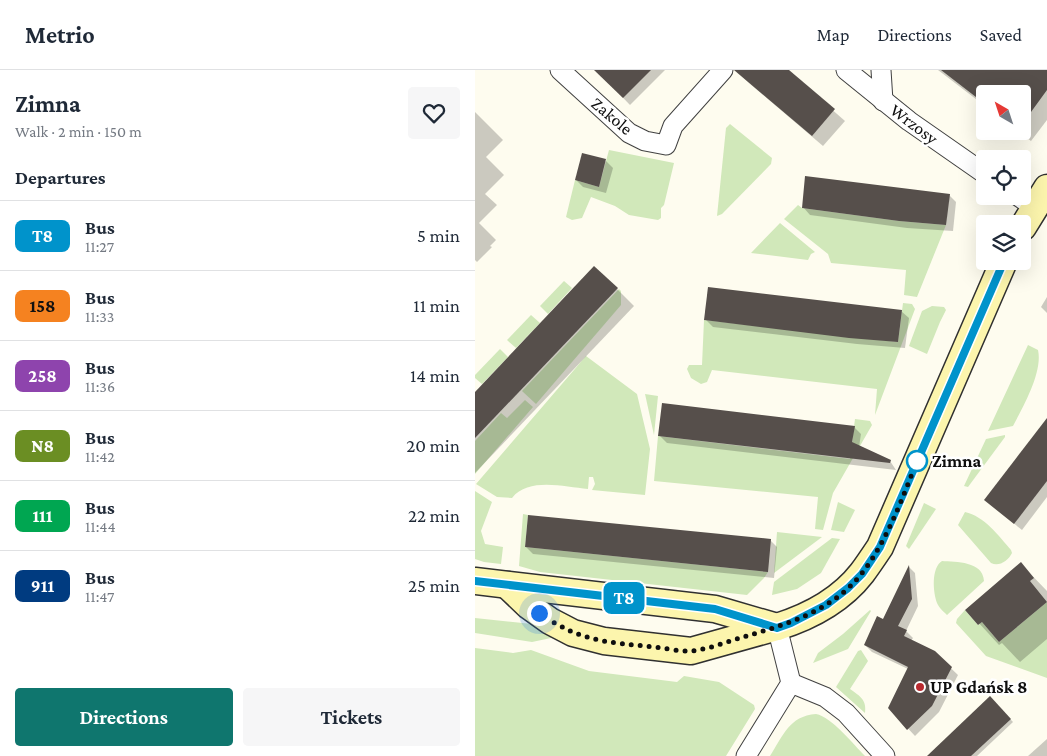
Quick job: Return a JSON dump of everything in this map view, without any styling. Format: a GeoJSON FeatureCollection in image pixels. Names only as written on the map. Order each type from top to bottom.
{"type":"FeatureCollection","features":[{"type":"Feature","properties":{"kind":"street","name":"Zakole"},"geometry":{"type":"LineString","coordinates":[[559,70],[629,132],[645,141],[666,145],[673,126],[723,70]]}},
{"type":"Feature","properties":{"kind":"street","name":"Wrzosy"},"geometry":{"type":"LineString","coordinates":[[846,70],[937,142],[976,168]]}},
{"type":"Feature","properties":{"kind":"street"},"geometry":{"type":"LineString","coordinates":[[881,70],[883,101]]}},
{"type":"Feature","properties":{"kind":"street"},"geometry":{"type":"LineString","coordinates":[[507,585],[529,606],[550,621],[573,633],[604,642],[691,651],[777,628],[826,605],[862,574],[880,547],[1000,270]]}},
{"type":"Feature","properties":{"kind":"street"},"geometry":{"type":"LineString","coordinates":[[475,581],[715,609],[777,628]]}},
{"type":"Feature","properties":{"kind":"street"},"geometry":{"type":"LineString","coordinates":[[746,756],[791,683],[777,628]]}},
{"type":"Feature","properties":{"kind":"street"},"geometry":{"type":"LineString","coordinates":[[791,683],[825,696],[845,713],[885,756]]}},
{"type":"Feature","properties":{"kind":"green space"},"geometry":{"type":"Polygon","coordinates":[[[730,124],[772,158],[771,164],[722,214],[717,216],[726,128],[730,124]]]}},
{"type":"Feature","properties":{"kind":"green space"},"geometry":{"type":"Polygon","coordinates":[[[609,150],[674,163],[664,205],[661,208],[661,218],[658,220],[629,215],[615,206],[591,197],[582,218],[572,220],[566,217],[575,180],[599,187],[609,150]]]}},
{"type":"Feature","properties":{"kind":"green space"},"geometry":{"type":"Polygon","coordinates":[[[798,205],[802,208],[899,221],[946,225],[917,297],[904,295],[906,270],[831,263],[828,254],[784,219],[798,205]]]}},
{"type":"Feature","properties":{"kind":"green space"},"geometry":{"type":"Polygon","coordinates":[[[780,223],[815,252],[811,254],[808,260],[751,253],[780,223]]]}},
{"type":"Feature","properties":{"kind":"green space"},"geometry":{"type":"Polygon","coordinates":[[[564,281],[572,288],[548,314],[540,306],[564,281]]]}},
{"type":"Feature","properties":{"kind":"green space"},"geometry":{"type":"Polygon","coordinates":[[[619,289],[621,291],[621,305],[536,404],[522,391],[619,289]]]}},
{"type":"Feature","properties":{"kind":"green space"},"geometry":{"type":"Polygon","coordinates":[[[903,303],[912,304],[915,309],[875,415],[877,389],[712,370],[707,382],[701,384],[691,378],[687,369],[689,365],[702,365],[704,320],[898,342],[903,303]]]}},
{"type":"Feature","properties":{"kind":"green space"},"geometry":{"type":"Polygon","coordinates":[[[932,306],[944,307],[946,310],[927,354],[909,346],[922,311],[932,306]]]}},
{"type":"Feature","properties":{"kind":"green space"},"geometry":{"type":"Polygon","coordinates":[[[531,315],[540,323],[516,348],[507,340],[531,315]]]}},
{"type":"Feature","properties":{"kind":"green space"},"geometry":{"type":"Polygon","coordinates":[[[1028,345],[1038,350],[1039,359],[1035,379],[1027,399],[1013,426],[988,431],[1028,345]]]}},
{"type":"Feature","properties":{"kind":"green space"},"geometry":{"type":"Polygon","coordinates":[[[500,349],[508,357],[482,384],[475,378],[475,375],[500,349]]]}},
{"type":"Feature","properties":{"kind":"green space"},"geometry":{"type":"Polygon","coordinates":[[[586,356],[637,394],[650,449],[645,495],[592,490],[595,484],[593,477],[589,477],[588,489],[558,485],[537,485],[528,487],[512,498],[497,497],[476,484],[586,356]]]}},
{"type":"Feature","properties":{"kind":"green space"},"geometry":{"type":"Polygon","coordinates":[[[645,394],[658,396],[654,435],[645,394]]]}},
{"type":"Feature","properties":{"kind":"green space"},"geometry":{"type":"Polygon","coordinates":[[[525,400],[533,407],[475,474],[475,441],[501,413],[507,418],[525,400]]]}},
{"type":"Feature","properties":{"kind":"green space"},"geometry":{"type":"Polygon","coordinates":[[[855,419],[870,421],[872,425],[833,493],[823,530],[815,529],[818,497],[654,481],[658,436],[850,459],[855,419]]]}},
{"type":"Feature","properties":{"kind":"green space"},"geometry":{"type":"Polygon","coordinates":[[[1005,435],[968,487],[964,486],[986,439],[1005,435]]]}},
{"type":"Feature","properties":{"kind":"green space"},"geometry":{"type":"Polygon","coordinates":[[[475,491],[492,502],[481,531],[485,544],[503,547],[501,564],[475,559],[475,491]]]}},
{"type":"Feature","properties":{"kind":"green space"},"geometry":{"type":"Polygon","coordinates":[[[838,502],[855,510],[844,532],[831,530],[838,502]]]}},
{"type":"Feature","properties":{"kind":"green space"},"geometry":{"type":"Polygon","coordinates":[[[924,503],[936,509],[909,549],[906,546],[924,503]]]}},
{"type":"Feature","properties":{"kind":"green space"},"geometry":{"type":"Polygon","coordinates":[[[965,512],[985,522],[1011,550],[1012,553],[1006,561],[1000,564],[991,563],[958,525],[965,512]]]}},
{"type":"Feature","properties":{"kind":"green space"},"geometry":{"type":"Polygon","coordinates":[[[523,514],[528,515],[525,547],[768,572],[747,595],[540,572],[519,566],[523,514]]]}},
{"type":"Feature","properties":{"kind":"green space"},"geometry":{"type":"Polygon","coordinates":[[[777,532],[822,537],[774,573],[777,532]]]}},
{"type":"Feature","properties":{"kind":"green space"},"geometry":{"type":"Polygon","coordinates":[[[832,538],[840,539],[821,573],[797,589],[772,595],[774,582],[832,538]]]}},
{"type":"Feature","properties":{"kind":"green space"},"geometry":{"type":"Polygon","coordinates":[[[942,561],[961,562],[974,566],[982,574],[984,581],[947,615],[937,603],[934,587],[936,569],[942,561]]]}},
{"type":"Feature","properties":{"kind":"green space"},"geometry":{"type":"Polygon","coordinates":[[[1047,602],[1047,678],[986,656],[956,623],[965,610],[978,625],[982,622],[999,642],[1047,602]]]}},
{"type":"Feature","properties":{"kind":"green space"},"geometry":{"type":"Polygon","coordinates":[[[870,610],[848,649],[813,663],[818,653],[870,610]]]}},
{"type":"Feature","properties":{"kind":"green space"},"geometry":{"type":"Polygon","coordinates":[[[475,618],[542,625],[570,640],[551,638],[532,642],[475,633],[475,618]]]}},
{"type":"Feature","properties":{"kind":"green space"},"geometry":{"type":"Polygon","coordinates":[[[475,648],[513,653],[531,650],[589,671],[677,682],[684,676],[719,682],[754,705],[755,709],[726,756],[475,756],[475,648]]]}},
{"type":"Feature","properties":{"kind":"green space"},"geometry":{"type":"Polygon","coordinates":[[[861,650],[868,661],[850,689],[860,696],[864,702],[865,713],[836,687],[858,651],[861,650]]]}},
{"type":"Feature","properties":{"kind":"green space"},"geometry":{"type":"Polygon","coordinates":[[[816,714],[835,725],[865,756],[770,756],[783,734],[793,723],[799,719],[816,714]]]}},
{"type":"Feature","properties":{"kind":"building"},"geometry":{"type":"Polygon","coordinates":[[[594,70],[651,70],[623,98],[594,70]]]}},
{"type":"Feature","properties":{"kind":"building"},"geometry":{"type":"Polygon","coordinates":[[[734,70],[789,70],[835,109],[812,136],[734,70]]]}},
{"type":"Feature","properties":{"kind":"building"},"geometry":{"type":"Polygon","coordinates":[[[941,70],[1047,70],[1047,90],[1031,112],[1031,85],[976,85],[976,97],[941,70]]]}},
{"type":"Feature","properties":{"kind":"building"},"geometry":{"type":"Polygon","coordinates":[[[582,153],[606,159],[599,187],[575,180],[582,153]]]}},
{"type":"Feature","properties":{"kind":"building"},"geometry":{"type":"Polygon","coordinates":[[[805,176],[950,194],[946,225],[899,221],[802,208],[805,176]]]}},
{"type":"Feature","properties":{"kind":"building"},"geometry":{"type":"Polygon","coordinates":[[[594,266],[618,288],[475,438],[475,392],[594,266]]]}},
{"type":"Feature","properties":{"kind":"building"},"geometry":{"type":"Polygon","coordinates":[[[708,287],[902,310],[898,342],[849,338],[704,320],[708,287]]]}},
{"type":"Feature","properties":{"kind":"building"},"geometry":{"type":"Polygon","coordinates":[[[662,403],[855,426],[852,442],[891,460],[890,463],[658,436],[662,403]]]}},
{"type":"Feature","properties":{"kind":"building"},"geometry":{"type":"Polygon","coordinates":[[[1047,418],[1047,481],[1014,524],[984,500],[1047,418]]]}},
{"type":"Feature","properties":{"kind":"building"},"geometry":{"type":"Polygon","coordinates":[[[528,515],[771,539],[768,572],[525,547],[528,515]]]}},
{"type":"Feature","properties":{"kind":"building"},"geometry":{"type":"Polygon","coordinates":[[[1021,562],[1034,578],[1030,581],[1047,602],[999,642],[982,622],[978,625],[965,610],[1021,562]]]}},
{"type":"Feature","properties":{"kind":"building"},"geometry":{"type":"Polygon","coordinates":[[[909,565],[912,599],[898,626],[907,630],[904,636],[935,651],[952,667],[932,706],[907,730],[888,708],[908,667],[864,645],[877,616],[883,619],[909,565]]]}},
{"type":"Feature","properties":{"kind":"building"},"geometry":{"type":"Polygon","coordinates":[[[990,696],[1011,719],[971,756],[927,756],[990,696]]]}},
{"type":"Feature","properties":{"kind":"bus line","name":"T8"},"geometry":{"type":"LineString","coordinates":[[475,581],[715,609],[777,628],[826,605],[862,574],[880,547],[1000,270]]}},
{"type":"Feature","properties":{"kind":"place","name":"Zimna"},"geometry":{"type":"Point","coordinates":[917,461]}},
{"type":"Feature","properties":{"kind":"place","name":"UP Gdańsk 8"},"geometry":{"type":"Point","coordinates":[920,687]}},
{"type":"Feature","properties":{"kind":"route"},"geometry":{"type":"LineString","coordinates":[[539,613],[573,633],[589,639],[691,651],[791,623],[826,605],[862,574],[880,547],[917,461]]}}]}
